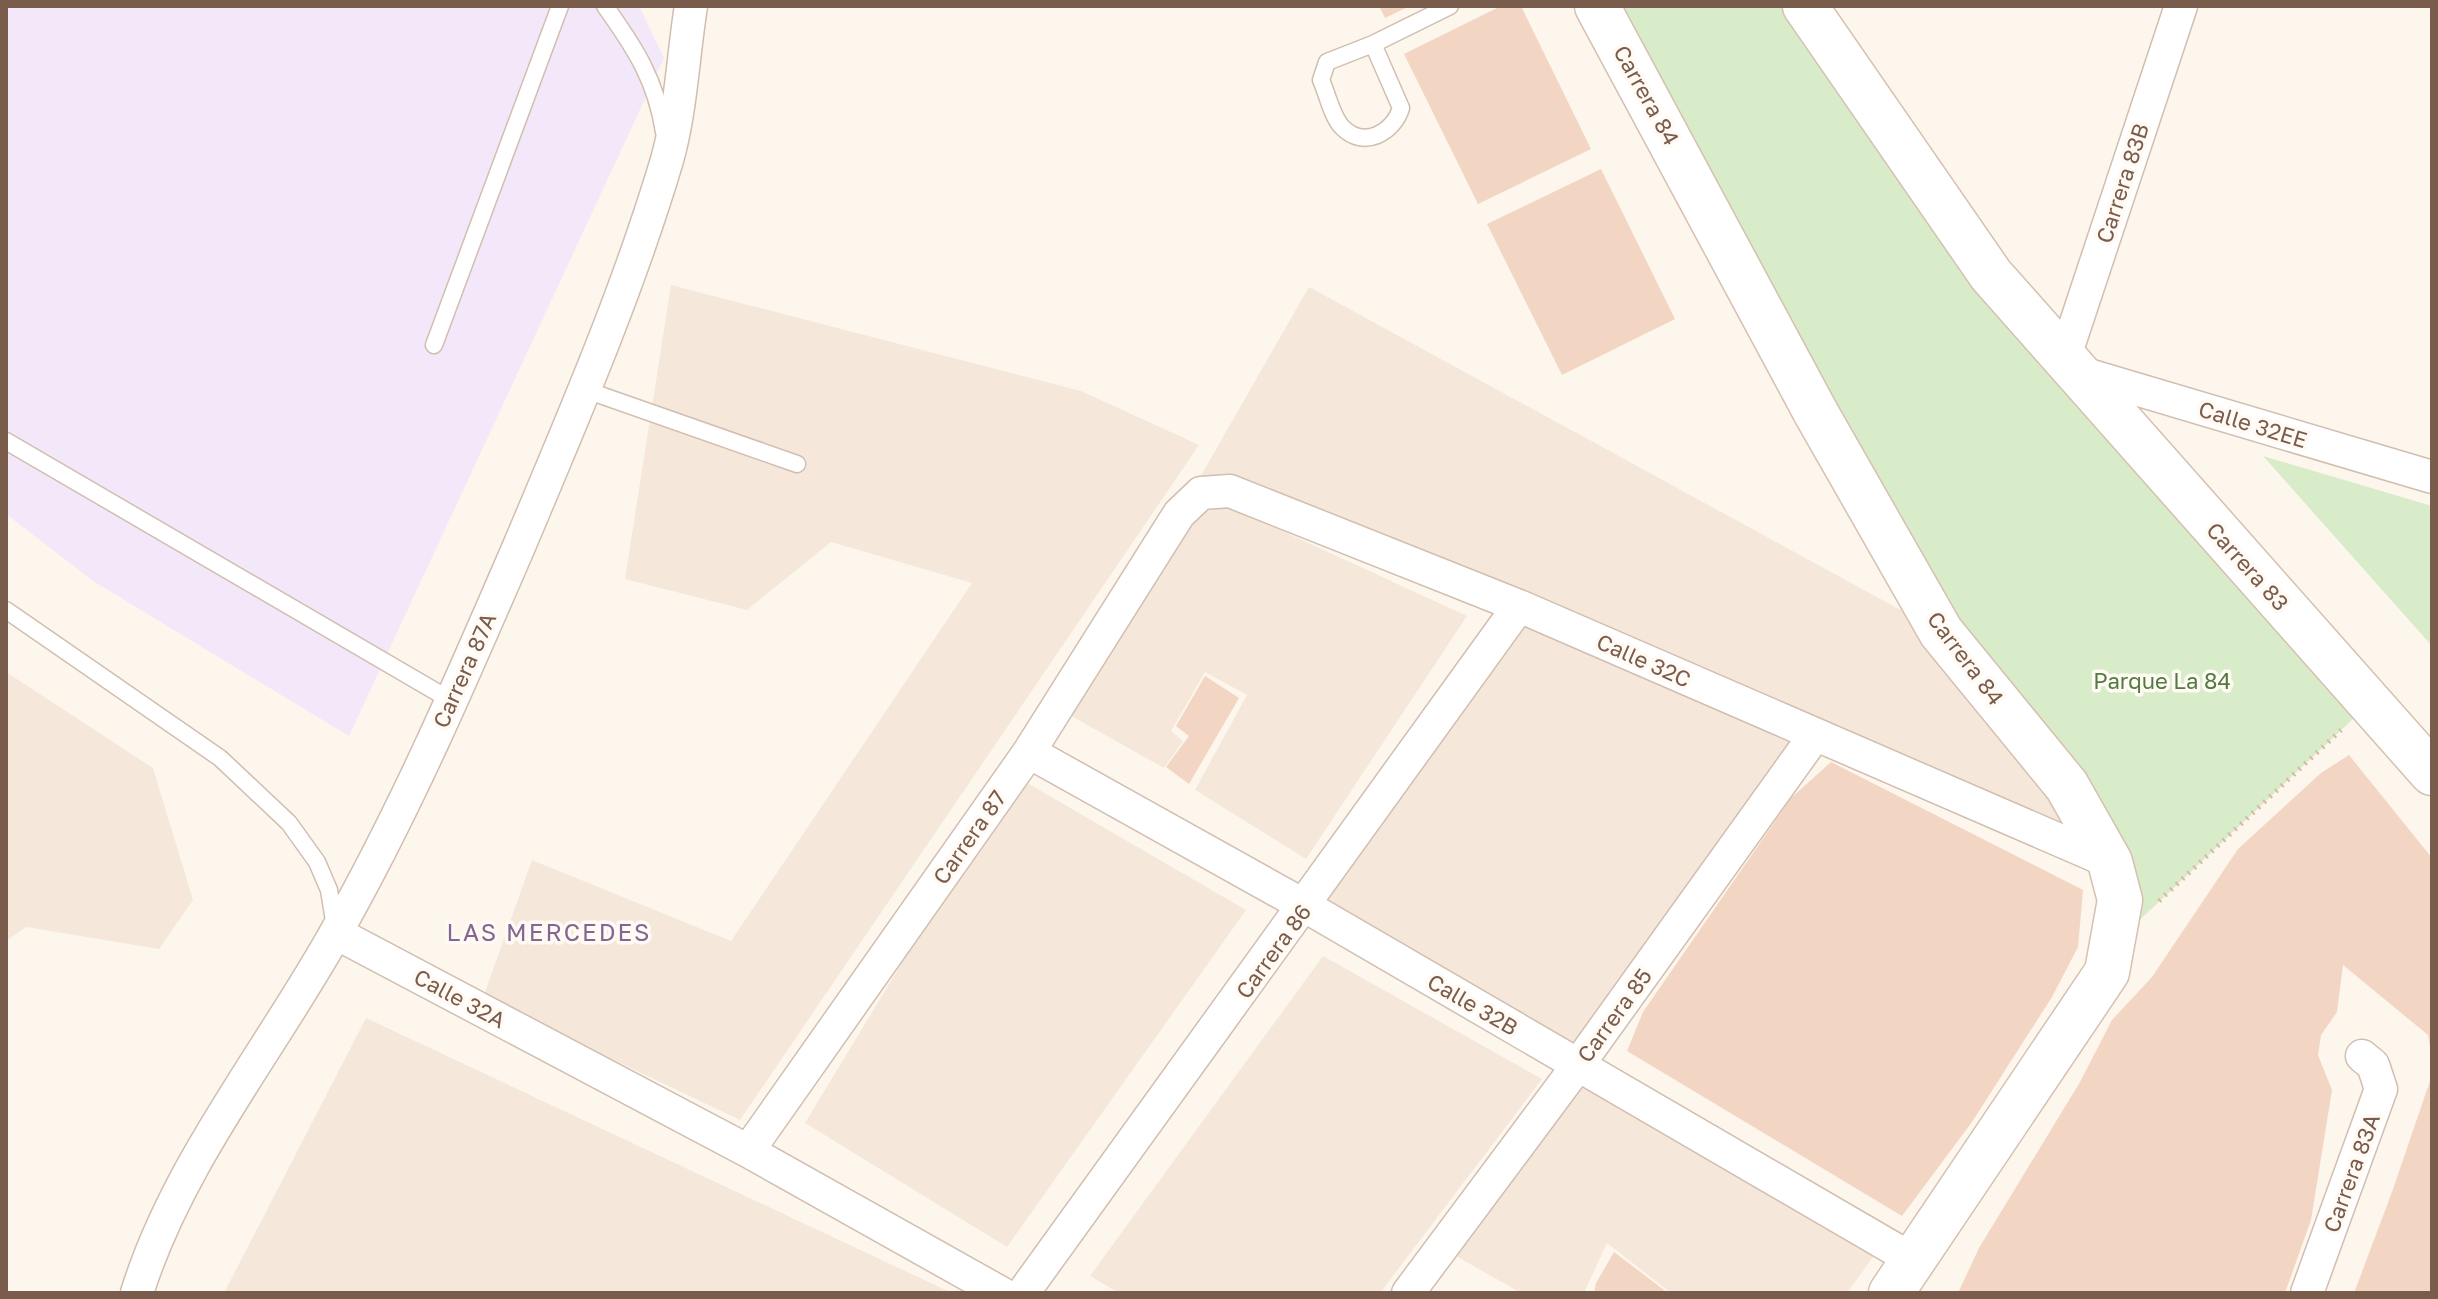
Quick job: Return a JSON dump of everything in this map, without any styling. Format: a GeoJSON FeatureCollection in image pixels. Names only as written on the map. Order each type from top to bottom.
{"type":"FeatureCollection","features":[{"type":"Feature","properties":{"kind":"street","name":"Carrera 87A"},"geometry":{"type":"LineString","coordinates":[[137,1293],[147,1260],[197,1154],[239,1094],[336,933],[452,701],[586,390],[668,157],[691,6]]}},
{"type":"Feature","properties":{"kind":"street","name":"Carrera 84"},"geometry":{"type":"LineString","coordinates":[[1597,6],[1816,413],[1941,632],[2067,786],[2110,862],[2120,900],[2107,972],[1903,1277]]}},
{"type":"Feature","properties":{"kind":"street"},"geometry":{"type":"LineString","coordinates":[[1805,6],[1991,275],[2069,365]]}},
{"type":"Feature","properties":{"kind":"street","name":"Carrera 83B"},"geometry":{"type":"LineString","coordinates":[[2069,365],[2181,6]]}},
{"type":"Feature","properties":{"kind":"street","name":"Calle 32EE"},"geometry":{"type":"LineString","coordinates":[[2069,365],[2432,477]]}},
{"type":"Feature","properties":{"kind":"street","name":"Carrera 83"},"geometry":{"type":"LineString","coordinates":[[2069,365],[2432,773]]}},
{"type":"Feature","properties":{"kind":"street","name":"Calle 32C"},"geometry":{"type":"LineString","coordinates":[[1179,514],[1201,493],[1230,491],[1519,606],[2110,862]]}},
{"type":"Feature","properties":{"kind":"street","name":"Carrera 87"},"geometry":{"type":"LineString","coordinates":[[748,1151],[1029,752],[1179,514]]}},
{"type":"Feature","properties":{"kind":"street","name":"Carrera 86"},"geometry":{"type":"LineString","coordinates":[[1023,1293],[1519,606]]}},
{"type":"Feature","properties":{"kind":"street","name":"Carrera 85"},"geometry":{"type":"LineString","coordinates":[[1408,1293],[1578,1065],[1815,735]]}},
{"type":"Feature","properties":{"kind":"street","name":"Calle 32B"},"geometry":{"type":"LineString","coordinates":[[1029,752],[1305,906],[1578,1065],[1903,1277]]}},
{"type":"Feature","properties":{"kind":"street","name":"Calle 32A"},"geometry":{"type":"LineString","coordinates":[[336,933],[748,1151],[1001,1293]]}},
{"type":"Feature","properties":{"kind":"street","name":"Carrera 83A"},"geometry":{"type":"LineString","coordinates":[[2307,1293],[2381,1089],[2373,1065],[2362,1056]]}},
{"type":"Feature","properties":{"kind":"lane"},"geometry":{"type":"LineString","coordinates":[[434,345],[560,6]]}},
{"type":"Feature","properties":{"kind":"lane"},"geometry":{"type":"LineString","coordinates":[[605,6],[635,49],[658,95],[668,157]]}},
{"type":"Feature","properties":{"kind":"lane"},"geometry":{"type":"LineString","coordinates":[[1373,44],[1401,108],[1396,123],[1383,134],[1362,138],[1342,127],[1321,80],[1327,62],[1373,44],[1450,6]]}},
{"type":"Feature","properties":{"kind":"lane"},"geometry":{"type":"LineString","coordinates":[[586,390],[797,464]]}},
{"type":"Feature","properties":{"kind":"lane"},"geometry":{"type":"LineString","coordinates":[[6,441],[452,701]]}},
{"type":"Feature","properties":{"kind":"lane"},"geometry":{"type":"LineString","coordinates":[[6,610],[220,758],[289,823],[317,862],[329,890],[336,933]]}},
{"type":"Feature","properties":{"kind":"path"},"geometry":{"type":"LineString","coordinates":[[2157,904],[2370,703]]}},
{"type":"Feature","properties":{"kind":"shaded area"},"geometry":{"type":"Polygon","coordinates":[[[6,6],[639,6],[664,58],[349,736],[93,581],[6,514],[6,6]]]}},
{"type":"Feature","properties":{"kind":"shaded area"},"geometry":{"type":"Polygon","coordinates":[[[671,285],[1081,391],[1199,445],[740,1120],[483,998],[532,860],[731,941],[972,583],[831,542],[747,610],[625,579],[671,285]]]}},
{"type":"Feature","properties":{"kind":"shaded area"},"geometry":{"type":"Polygon","coordinates":[[[1309,287],[1941,632],[2112,872],[1813,737],[1578,1065],[1305,906],[1518,608],[1230,491],[1179,514],[1309,287]]]}},
{"type":"Feature","properties":{"kind":"shaded area"},"geometry":{"type":"Polygon","coordinates":[[[1215,500],[1467,616],[1306,859],[1195,790],[1247,695],[1205,672],[1171,731],[1183,741],[1164,768],[1066,713],[1198,513],[1215,500]]]}},
{"type":"Feature","properties":{"kind":"shaded area"},"geometry":{"type":"Polygon","coordinates":[[[6,672],[153,768],[193,900],[159,949],[26,927],[6,941],[6,672]]]}},
{"type":"Feature","properties":{"kind":"shaded area"},"geometry":{"type":"Polygon","coordinates":[[[1015,776],[1246,910],[1007,1247],[805,1123],[1015,776]]]}},
{"type":"Feature","properties":{"kind":"shaded area"},"geometry":{"type":"Polygon","coordinates":[[[1323,956],[1542,1079],[1380,1293],[1119,1293],[1090,1276],[1323,956]]]}},
{"type":"Feature","properties":{"kind":"shaded area"},"geometry":{"type":"Polygon","coordinates":[[[366,1018],[952,1293],[224,1293],[366,1018]]]}},
{"type":"Feature","properties":{"kind":"shaded area"},"geometry":{"type":"Polygon","coordinates":[[[1576,1087],[1596,1092],[1878,1250],[1847,1293],[1671,1293],[1607,1243],[1584,1293],[1521,1293],[1449,1252],[1576,1087]]]}},
{"type":"Feature","properties":{"kind":"green space","name":"Parque La 84"},"geometry":{"type":"Polygon","coordinates":[[[1597,6],[1806,6],[1991,275],[2370,703],[2112,946],[2120,899],[1941,632],[1597,6]]]}},
{"type":"Feature","properties":{"kind":"green space"},"geometry":{"type":"Polygon","coordinates":[[[2263,456],[2432,506],[2432,646],[2263,456]]]}},
{"type":"Feature","properties":{"kind":"building"},"geometry":{"type":"Polygon","coordinates":[[[1379,6],[1410,6],[1385,18],[1379,6]]]}},
{"type":"Feature","properties":{"kind":"building"},"geometry":{"type":"Polygon","coordinates":[[[1501,6],[1521,6],[1591,149],[1478,204],[1404,54],[1501,6]]]}},
{"type":"Feature","properties":{"kind":"building"},"geometry":{"type":"Polygon","coordinates":[[[1601,169],[1675,319],[1562,375],[1487,224],[1601,169]]]}},
{"type":"Feature","properties":{"kind":"building"},"geometry":{"type":"Polygon","coordinates":[[[1205,676],[1239,698],[1189,784],[1166,767],[1189,736],[1176,726],[1205,676]]]}},
{"type":"Feature","properties":{"kind":"building"},"geometry":{"type":"Polygon","coordinates":[[[2349,755],[2432,858],[2432,1059],[2428,1035],[2343,965],[2337,1012],[2321,1035],[2318,1055],[2332,1090],[2311,1220],[2285,1293],[1958,1293],[1979,1248],[2080,1082],[2112,1020],[2152,977],[2238,849],[2321,773],[2349,755]]]}},
{"type":"Feature","properties":{"kind":"building"},"geometry":{"type":"Polygon","coordinates":[[[1831,762],[2083,890],[2078,947],[2052,997],[1972,1122],[1902,1216],[1627,1051],[1643,1012],[1791,798],[1831,762]]]}},
{"type":"Feature","properties":{"kind":"building"},"geometry":{"type":"Polygon","coordinates":[[[2432,1075],[2432,1293],[2354,1293],[2392,1192],[2432,1075]]]}},
{"type":"Feature","properties":{"kind":"building"},"geometry":{"type":"Polygon","coordinates":[[[1614,1252],[1668,1293],[1594,1293],[1596,1283],[1614,1252]]]}},
{"type":"Feature","properties":{"kind":"district","name":"LAS MERCEDES"},"geometry":{"type":"Point","coordinates":[549,931]}}]}
